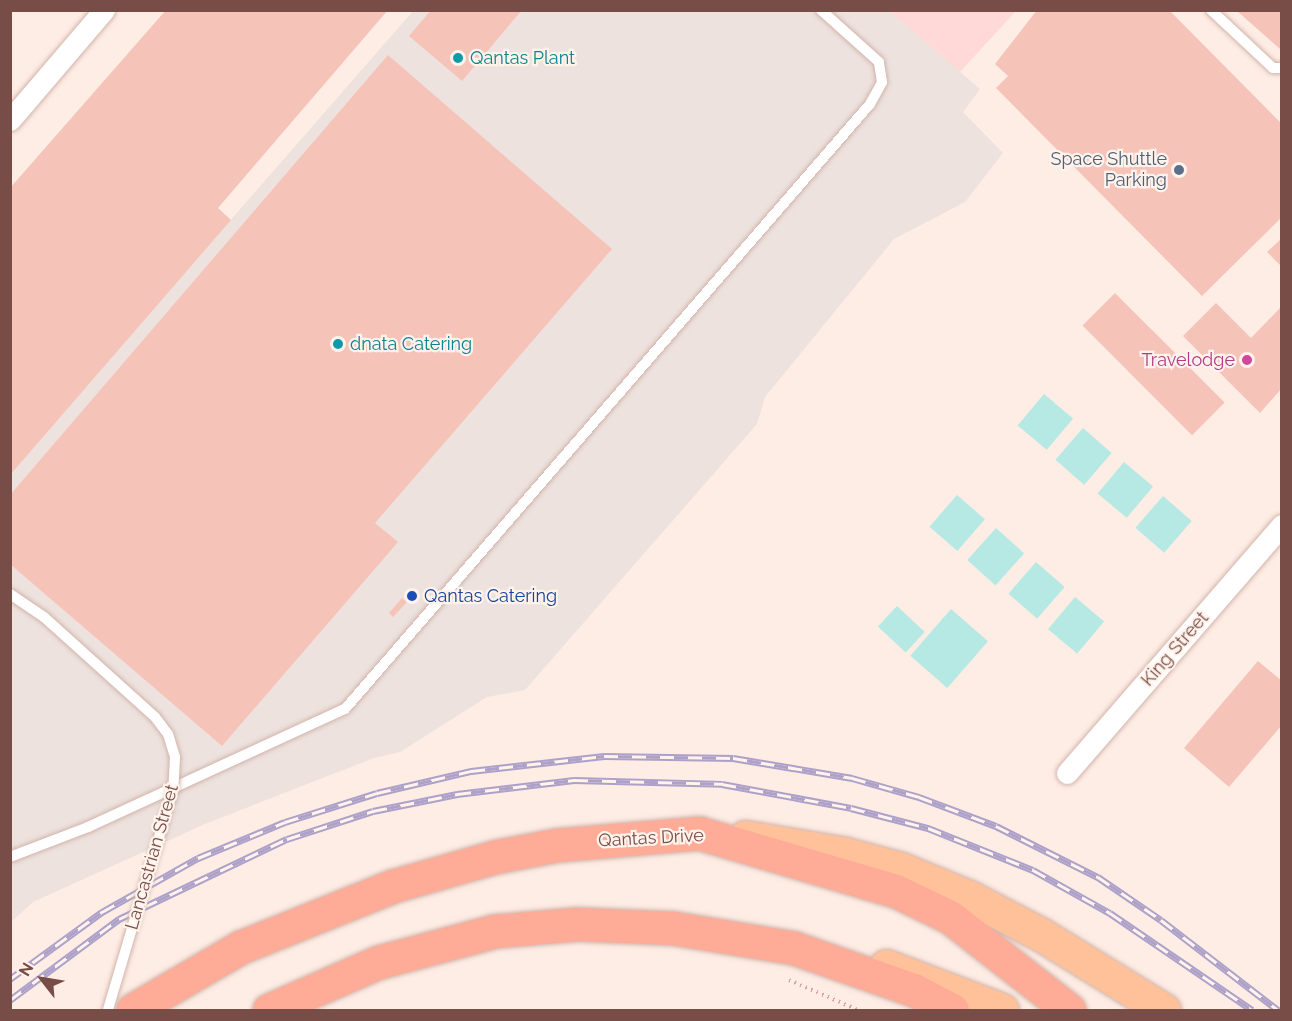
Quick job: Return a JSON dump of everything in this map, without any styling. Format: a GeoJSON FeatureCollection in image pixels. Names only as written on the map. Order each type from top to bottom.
{"type":"FeatureCollection","features":[{"type":"Feature","properties":{"kind":"highway","name":"Qantas Drive"},"geometry":{"type":"LineString","coordinates":[[133,1011],[241,948],[393,886],[494,857],[557,845],[699,833]]}},
{"type":"Feature","properties":{"kind":"highway"},"geometry":{"type":"LineString","coordinates":[[699,833],[896,891],[950,917],[1069,1011]]}},
{"type":"Feature","properties":{"kind":"highway"},"geometry":{"type":"LineString","coordinates":[[270,1011],[379,962],[495,931],[577,924],[673,928],[789,963],[914,990],[952,1011]]}},
{"type":"Feature","properties":{"kind":"main road","name":"Qantas Drive"},"geometry":{"type":"LineString","coordinates":[[699,833],[787,842],[902,869],[969,897],[1042,935],[1164,1011]]}},
{"type":"Feature","properties":{"kind":"main road"},"geometry":{"type":"LineString","coordinates":[[789,963],[904,970],[1002,1011]]}},
{"type":"Feature","properties":{"kind":"street"},"geometry":{"type":"LineString","coordinates":[[10,120],[104,10]]}},
{"type":"Feature","properties":{"kind":"street","name":"King Street"},"geometry":{"type":"LineString","coordinates":[[1067,773],[1281,525]]}},
{"type":"Feature","properties":{"kind":"lane"},"geometry":{"type":"LineString","coordinates":[[10,857],[88,827],[345,709],[870,104],[882,82],[879,62],[821,10]]}},
{"type":"Feature","properties":{"kind":"lane"},"geometry":{"type":"LineString","coordinates":[[1211,10],[1273,68],[1281,68]]}},
{"type":"Feature","properties":{"kind":"lane","name":"Lancastrian Street"},"geometry":{"type":"LineString","coordinates":[[10,594],[44,617],[155,717],[168,735],[175,757],[173,790],[108,1011]]}},
{"type":"Feature","properties":{"kind":"path"},"geometry":{"type":"LineString","coordinates":[[789,963],[858,1011]]}},
{"type":"Feature","properties":{"kind":"shaded area"},"geometry":{"type":"Polygon","coordinates":[[[413,11],[889,11],[980,89],[963,112],[1003,153],[965,202],[894,239],[765,397],[757,424],[525,690],[487,697],[400,752],[374,758],[205,824],[33,902],[11,922],[11,472],[413,11]]]}},
{"type":"Feature","properties":{"kind":"shaded area"},"geometry":{"type":"Polygon","coordinates":[[[889,11],[1016,11],[959,73],[889,11]]]}},
{"type":"Feature","properties":{"kind":"water"},"geometry":{"type":"Polygon","coordinates":[[[1044,394],[1073,418],[1047,450],[1018,425],[1044,394]]]}},
{"type":"Feature","properties":{"kind":"water"},"geometry":{"type":"Polygon","coordinates":[[[1083,428],[1112,453],[1084,485],[1055,460],[1083,428]]]}},
{"type":"Feature","properties":{"kind":"water"},"geometry":{"type":"Polygon","coordinates":[[[1124,462],[1153,486],[1127,518],[1098,493],[1124,462]]]}},
{"type":"Feature","properties":{"kind":"water"},"geometry":{"type":"Polygon","coordinates":[[[957,495],[985,519],[957,551],[929,527],[957,495]]]}},
{"type":"Feature","properties":{"kind":"water"},"geometry":{"type":"Polygon","coordinates":[[[1163,496],[1192,521],[1164,553],[1135,528],[1163,496]]]}},
{"type":"Feature","properties":{"kind":"water"},"geometry":{"type":"Polygon","coordinates":[[[996,528],[1024,553],[995,585],[967,560],[996,528]]]}},
{"type":"Feature","properties":{"kind":"water"},"geometry":{"type":"Polygon","coordinates":[[[1036,562],[1065,587],[1037,619],[1008,594],[1036,562]]]}},
{"type":"Feature","properties":{"kind":"water"},"geometry":{"type":"Polygon","coordinates":[[[1075,597],[1104,621],[1077,654],[1048,629],[1075,597]]]}},
{"type":"Feature","properties":{"kind":"water"},"geometry":{"type":"Polygon","coordinates":[[[897,606],[925,632],[906,652],[878,626],[897,606]]]}},
{"type":"Feature","properties":{"kind":"water"},"geometry":{"type":"Polygon","coordinates":[[[951,609],[988,641],[947,688],[910,656],[951,609]]]}},
{"type":"Feature","properties":{"kind":"building"},"geometry":{"type":"Polygon","coordinates":[[[166,10],[388,10],[218,208],[231,220],[10,475],[10,188],[166,10]]]}},
{"type":"Feature","properties":{"kind":"building","name":"Qantas Plant"},"geometry":{"type":"Polygon","coordinates":[[[431,10],[522,10],[462,81],[409,36],[431,10]]]}},
{"type":"Feature","properties":{"kind":"building","name":"Space Shuttle Parking"},"geometry":{"type":"Polygon","coordinates":[[[1037,10],[1169,10],[1282,124],[1282,217],[1202,296],[996,88],[1008,76],[995,64],[1037,10]]]}},
{"type":"Feature","properties":{"kind":"building"},"geometry":{"type":"Polygon","coordinates":[[[1236,10],[1282,10],[1282,47],[1280,49],[1236,10]]]}},
{"type":"Feature","properties":{"kind":"building","name":"dnata Catering"},"geometry":{"type":"Polygon","coordinates":[[[388,55],[612,249],[375,523],[398,542],[222,746],[10,564],[10,495],[388,55]]]}},
{"type":"Feature","properties":{"kind":"building"},"geometry":{"type":"Polygon","coordinates":[[[1282,238],[1282,267],[1267,252],[1282,238]]]}},
{"type":"Feature","properties":{"kind":"building"},"geometry":{"type":"Polygon","coordinates":[[[1115,293],[1225,403],[1192,435],[1082,326],[1115,293]]]}},
{"type":"Feature","properties":{"kind":"building","name":"Travelodge"},"geometry":{"type":"Polygon","coordinates":[[[1216,303],[1251,338],[1282,306],[1282,388],[1260,413],[1212,365],[1215,363],[1207,354],[1204,357],[1183,336],[1216,303]]]}},
{"type":"Feature","properties":{"kind":"building"},"geometry":{"type":"Polygon","coordinates":[[[402,598],[407,602],[393,617],[389,613],[402,598]]]}},
{"type":"Feature","properties":{"kind":"building"},"geometry":{"type":"Polygon","coordinates":[[[1258,661],[1282,681],[1282,725],[1229,787],[1184,748],[1258,661]]]}},
{"type":"Feature","properties":{"kind":"railway"},"geometry":{"type":"LineString","coordinates":[[10,979],[102,912],[198,858],[285,822],[377,793],[471,771],[604,756],[733,758],[852,778],[919,797],[996,826],[1098,877],[1161,920],[1278,1010]]}},
{"type":"Feature","properties":{"kind":"railway"},"geometry":{"type":"LineString","coordinates":[[10,1000],[119,919],[287,839],[373,811],[457,794],[574,780],[722,784],[851,808],[928,828],[1033,870],[1110,913],[1252,1010]]}},
{"type":"Feature","properties":{"kind":"place","name":"Qantas Plant"},"geometry":{"type":"Point","coordinates":[458,58]}},
{"type":"Feature","properties":{"kind":"place","name":"Space Shuttle Parking"},"geometry":{"type":"Point","coordinates":[1179,170]}},
{"type":"Feature","properties":{"kind":"place","name":"dnata Catering"},"geometry":{"type":"Point","coordinates":[338,344]}},
{"type":"Feature","properties":{"kind":"place","name":"Travelodge"},"geometry":{"type":"Point","coordinates":[1247,360]}},
{"type":"Feature","properties":{"kind":"place","name":"Qantas Catering"},"geometry":{"type":"Point","coordinates":[412,596]}}]}
